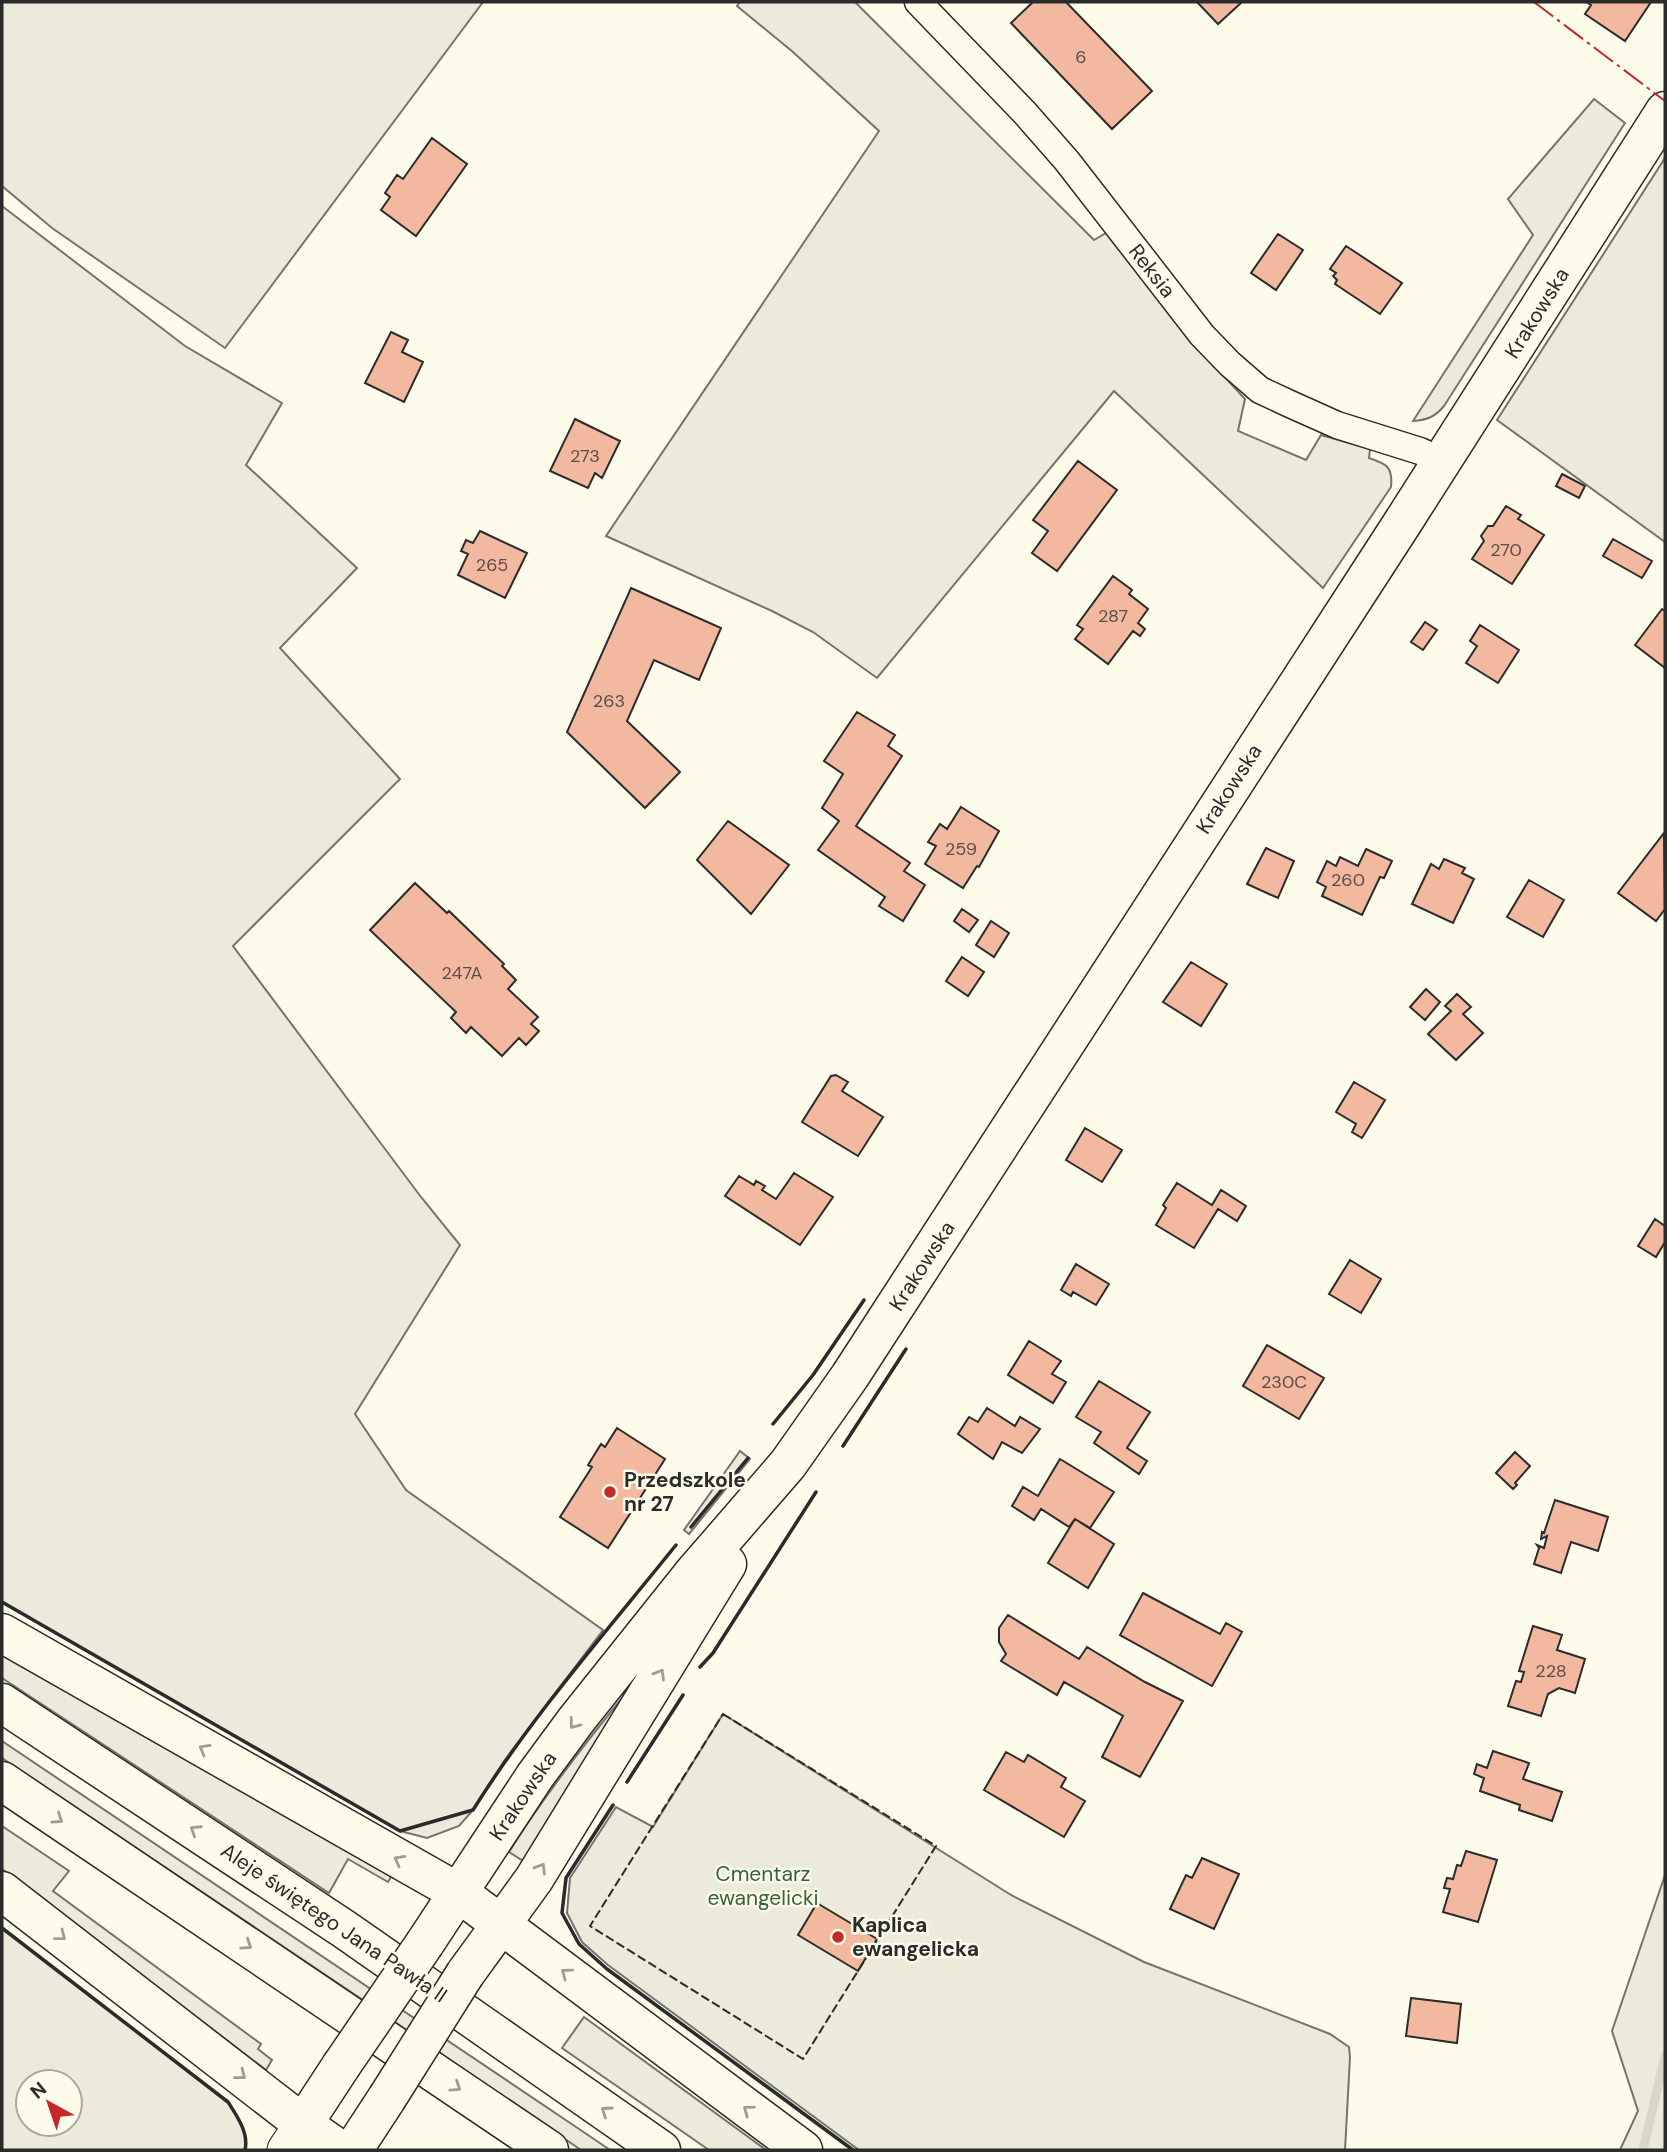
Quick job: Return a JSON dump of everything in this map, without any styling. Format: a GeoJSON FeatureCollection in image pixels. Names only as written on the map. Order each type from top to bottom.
{"type":"FeatureCollection","features":[{"type":"Feature","properties":{"kind":"main road","name":"Krakowska"},"geometry":{"type":"LineString","coordinates":[[353,2150],[466,1974],[542,1868],[788,1464],[908,1289],[1665,111]]}},
{"type":"Feature","properties":{"kind":"main road","name":"Krakowska"},"geometry":{"type":"LineString","coordinates":[[295,2137],[535,1776],[692,1574],[788,1464]]}},
{"type":"Feature","properties":{"kind":"main road"},"geometry":{"type":"LineString","coordinates":[[2,1633],[459,1893],[803,2150]]}},
{"type":"Feature","properties":{"kind":"main road","name":"Aleje świętego Jana Pawła II"},"geometry":{"type":"LineString","coordinates":[[2,1703],[344,1929],[661,2150]]}},
{"type":"Feature","properties":{"kind":"main road"},"geometry":{"type":"LineString","coordinates":[[2,1781],[549,2150]]}},
{"type":"Feature","properties":{"kind":"main road"},"geometry":{"type":"LineString","coordinates":[[2,1891],[295,2137],[340,2150]]}},
{"type":"Feature","properties":{"kind":"street","name":"Reksia"},"geometry":{"type":"LineString","coordinates":[[918,2],[1034,122],[1202,335],[1240,373],[1260,390],[1325,420],[1442,461]]}},
{"type":"Feature","properties":{"kind":"green space"},"geometry":{"type":"Polygon","coordinates":[[[2,2],[483,2],[225,348],[52,228],[2,186],[2,2]]]}},
{"type":"Feature","properties":{"kind":"green space"},"geometry":{"type":"Polygon","coordinates":[[[740,2],[855,2],[1094,240],[1106,233],[1191,340],[1245,399],[1238,431],[1306,460],[1321,435],[1370,449],[1369,458],[1388,467],[1391,487],[1323,588],[1114,391],[877,678],[813,632],[606,536],[879,131],[793,52],[737,6],[740,2]]]}},
{"type":"Feature","properties":{"kind":"green space"},"geometry":{"type":"Polygon","coordinates":[[[1594,99],[1625,123],[1444,406],[1430,417],[1413,421],[1533,235],[1508,199],[1594,99]]]}},
{"type":"Feature","properties":{"kind":"green space"},"geometry":{"type":"Polygon","coordinates":[[[1665,158],[1665,542],[1497,420],[1665,158]]]}},
{"type":"Feature","properties":{"kind":"green space"},"geometry":{"type":"Polygon","coordinates":[[[2,206],[185,346],[282,403],[246,465],[357,568],[280,648],[400,779],[233,946],[460,1245],[355,1414],[406,1490],[603,1630],[504,1761],[473,1810],[459,1826],[427,1838],[400,1831],[2,1602],[2,206]]]}},
{"type":"Feature","properties":{"kind":"green space"},"geometry":{"type":"Polygon","coordinates":[[[740,1451],[750,1459],[689,1534],[684,1530],[740,1451]]]}},
{"type":"Feature","properties":{"kind":"green space"},"geometry":{"type":"Polygon","coordinates":[[[2,1650],[394,1872],[388,1882],[348,1859],[329,1893],[2,1678],[2,1650]]]}},
{"type":"Feature","properties":{"kind":"green space"},"geometry":{"type":"Polygon","coordinates":[[[632,1686],[528,1864],[509,1852],[568,1767],[632,1686]]]}},
{"type":"Feature","properties":{"kind":"green space","name":"Cmentarz ewangelicki"},"geometry":{"type":"Polygon","coordinates":[[[723,1714],[1011,1895],[1144,1962],[1330,2034],[1349,2047],[1345,2150],[859,2150],[608,1965],[582,1942],[567,1913],[570,1878],[616,1807],[653,1827],[723,1714]]]}},
{"type":"Feature","properties":{"kind":"green space"},"geometry":{"type":"Polygon","coordinates":[[[2,1741],[610,2150],[581,2150],[2,1758],[2,1741]]]}},
{"type":"Feature","properties":{"kind":"green space"},"geometry":{"type":"Polygon","coordinates":[[[2,1826],[69,1871],[53,1891],[261,2044],[258,2049],[272,2060],[266,2070],[2,1869],[2,1826]]]}},
{"type":"Feature","properties":{"kind":"green space"},"geometry":{"type":"Polygon","coordinates":[[[1665,1875],[1665,2150],[1620,2150],[1638,2111],[1612,2031],[1665,1875]]]}},
{"type":"Feature","properties":{"kind":"green space"},"geometry":{"type":"Polygon","coordinates":[[[2,1928],[228,2102],[241,2125],[245,2150],[2,2150],[2,1928]]]}},
{"type":"Feature","properties":{"kind":"green space"},"geometry":{"type":"Polygon","coordinates":[[[584,2017],[766,2150],[709,2150],[562,2048],[584,2017]]]}},
{"type":"Feature","properties":{"kind":"building"},"geometry":{"type":"Polygon","coordinates":[[[1033,2],[1066,2],[1152,91],[1112,129],[1011,23],[1033,2]]]}},
{"type":"Feature","properties":{"kind":"building"},"geometry":{"type":"Polygon","coordinates":[[[1197,2],[1242,2],[1218,24],[1197,2]]]}},
{"type":"Feature","properties":{"kind":"building"},"geometry":{"type":"Polygon","coordinates":[[[1586,2],[1651,2],[1625,41],[1585,14],[1591,5],[1586,2]]]}},
{"type":"Feature","properties":{"kind":"building"},"geometry":{"type":"Polygon","coordinates":[[[432,138],[467,164],[416,236],[381,210],[390,197],[385,193],[397,175],[403,179],[432,138]]]}},
{"type":"Feature","properties":{"kind":"building"},"geometry":{"type":"Polygon","coordinates":[[[1278,234],[1303,250],[1276,290],[1251,273],[1278,234]]]}},
{"type":"Feature","properties":{"kind":"building"},"geometry":{"type":"Polygon","coordinates":[[[1346,246],[1402,283],[1380,314],[1335,284],[1337,280],[1333,276],[1336,273],[1330,269],[1346,246]]]}},
{"type":"Feature","properties":{"kind":"building"},"geometry":{"type":"Polygon","coordinates":[[[391,332],[408,340],[402,352],[423,362],[404,402],[365,383],[391,332]]]}},
{"type":"Feature","properties":{"kind":"building"},"geometry":{"type":"Polygon","coordinates":[[[575,419],[620,441],[602,478],[595,473],[588,488],[550,471],[575,419]]]}},
{"type":"Feature","properties":{"kind":"building"},"geometry":{"type":"Polygon","coordinates":[[[1078,461],[1117,490],[1057,571],[1032,553],[1048,531],[1033,520],[1078,461]]]}},
{"type":"Feature","properties":{"kind":"building"},"geometry":{"type":"Polygon","coordinates":[[[1562,474],[1585,486],[1579,498],[1556,486],[1562,474]]]}},
{"type":"Feature","properties":{"kind":"building"},"geometry":{"type":"Polygon","coordinates":[[[1506,506],[1521,515],[1518,519],[1544,535],[1512,584],[1472,559],[1484,541],[1481,536],[1488,526],[1493,526],[1506,506]]]}},
{"type":"Feature","properties":{"kind":"building"},"geometry":{"type":"Polygon","coordinates":[[[480,531],[527,553],[505,598],[458,575],[468,554],[461,551],[466,540],[473,543],[480,531]]]}},
{"type":"Feature","properties":{"kind":"building"},"geometry":{"type":"Polygon","coordinates":[[[1613,539],[1652,561],[1642,578],[1603,556],[1613,539]]]}},
{"type":"Feature","properties":{"kind":"building"},"geometry":{"type":"Polygon","coordinates":[[[1113,576],[1132,590],[1129,594],[1148,609],[1138,623],[1145,629],[1140,636],[1133,631],[1108,664],[1075,639],[1083,629],[1077,625],[1113,576]]]}},
{"type":"Feature","properties":{"kind":"building"},"geometry":{"type":"Polygon","coordinates":[[[631,588],[721,628],[699,680],[654,660],[627,721],[680,772],[645,808],[567,732],[631,588]]]}},
{"type":"Feature","properties":{"kind":"building"},"geometry":{"type":"Polygon","coordinates":[[[1662,609],[1665,611],[1665,668],[1635,645],[1662,609]]]}},
{"type":"Feature","properties":{"kind":"building"},"geometry":{"type":"Polygon","coordinates":[[[1425,622],[1437,630],[1423,650],[1411,642],[1425,622]]]}},
{"type":"Feature","properties":{"kind":"building"},"geometry":{"type":"Polygon","coordinates":[[[1480,625],[1519,650],[1498,683],[1466,663],[1477,646],[1470,641],[1480,625]]]}},
{"type":"Feature","properties":{"kind":"building"},"geometry":{"type":"Polygon","coordinates":[[[857,712],[895,735],[888,746],[902,756],[856,826],[910,863],[904,871],[925,885],[903,921],[879,906],[885,897],[818,850],[839,821],[822,808],[843,774],[824,761],[857,712]]]}},
{"type":"Feature","properties":{"kind":"building"},"geometry":{"type":"Polygon","coordinates":[[[961,807],[999,831],[979,867],[977,866],[963,888],[925,864],[936,846],[928,842],[940,824],[947,829],[961,807]]]}},
{"type":"Feature","properties":{"kind":"building"},"geometry":{"type":"Polygon","coordinates":[[[728,821],[789,865],[751,914],[697,860],[728,821]]]}},
{"type":"Feature","properties":{"kind":"building"},"geometry":{"type":"Polygon","coordinates":[[[1664,833],[1665,909],[1656,921],[1618,893],[1664,833]]]}},
{"type":"Feature","properties":{"kind":"building"},"geometry":{"type":"Polygon","coordinates":[[[1266,848],[1294,861],[1278,898],[1247,884],[1266,848]]]}},
{"type":"Feature","properties":{"kind":"building"},"geometry":{"type":"Polygon","coordinates":[[[1366,849],[1392,861],[1384,878],[1380,877],[1362,915],[1322,896],[1326,887],[1317,882],[1327,861],[1336,866],[1340,857],[1358,866],[1366,849]]]}},
{"type":"Feature","properties":{"kind":"building"},"geometry":{"type":"Polygon","coordinates":[[[1444,859],[1465,868],[1462,873],[1474,879],[1453,923],[1412,904],[1431,864],[1439,869],[1444,859]]]}},
{"type":"Feature","properties":{"kind":"building"},"geometry":{"type":"Polygon","coordinates":[[[1529,880],[1564,900],[1543,937],[1507,917],[1529,880]]]}},
{"type":"Feature","properties":{"kind":"building"},"geometry":{"type":"Polygon","coordinates":[[[415,883],[447,913],[449,911],[504,964],[502,966],[516,980],[508,989],[538,1017],[531,1024],[539,1031],[526,1045],[519,1038],[502,1056],[471,1027],[466,1033],[451,1018],[456,1012],[370,930],[415,883]]]}},
{"type":"Feature","properties":{"kind":"building"},"geometry":{"type":"Polygon","coordinates":[[[962,909],[978,920],[969,932],[954,921],[962,909]]]}},
{"type":"Feature","properties":{"kind":"building"},"geometry":{"type":"Polygon","coordinates":[[[991,921],[1009,933],[994,957],[976,945],[991,921]]]}},
{"type":"Feature","properties":{"kind":"building"},"geometry":{"type":"Polygon","coordinates":[[[962,957],[984,972],[968,996],[946,981],[962,957]]]}},
{"type":"Feature","properties":{"kind":"building"},"geometry":{"type":"Polygon","coordinates":[[[1191,962],[1227,984],[1201,1026],[1163,1002],[1191,962]]]}},
{"type":"Feature","properties":{"kind":"building"},"geometry":{"type":"Polygon","coordinates":[[[1426,989],[1440,1002],[1425,1020],[1410,1007],[1426,989]]]}},
{"type":"Feature","properties":{"kind":"building"},"geometry":{"type":"Polygon","coordinates":[[[1457,994],[1471,1007],[1463,1014],[1483,1033],[1456,1060],[1428,1034],[1451,1011],[1445,1006],[1457,994]]]}},
{"type":"Feature","properties":{"kind":"building"},"geometry":{"type":"Polygon","coordinates":[[[836,1075],[848,1082],[842,1091],[883,1117],[858,1156],[802,1122],[831,1076],[836,1075]]]}},
{"type":"Feature","properties":{"kind":"building"},"geometry":{"type":"Polygon","coordinates":[[[1354,1082],[1385,1100],[1362,1138],[1352,1132],[1356,1124],[1336,1112],[1354,1082]]]}},
{"type":"Feature","properties":{"kind":"building"},"geometry":{"type":"Polygon","coordinates":[[[1085,1128],[1122,1150],[1102,1182],[1066,1160],[1085,1128]]]}},
{"type":"Feature","properties":{"kind":"building"},"geometry":{"type":"Polygon","coordinates":[[[794,1173],[833,1197],[800,1245],[725,1196],[739,1176],[754,1185],[756,1181],[765,1186],[762,1190],[776,1199],[794,1173]]]}},
{"type":"Feature","properties":{"kind":"building"},"geometry":{"type":"Polygon","coordinates":[[[1177,1183],[1212,1205],[1221,1190],[1246,1206],[1237,1221],[1218,1209],[1194,1248],[1156,1225],[1166,1208],[1163,1205],[1177,1183]]]}},
{"type":"Feature","properties":{"kind":"building"},"geometry":{"type":"Polygon","coordinates":[[[1655,1219],[1665,1226],[1665,1242],[1656,1257],[1638,1246],[1655,1219]]]}},
{"type":"Feature","properties":{"kind":"building"},"geometry":{"type":"Polygon","coordinates":[[[1350,1260],[1381,1279],[1361,1313],[1329,1294],[1350,1260]]]}},
{"type":"Feature","properties":{"kind":"building"},"geometry":{"type":"Polygon","coordinates":[[[1076,1264],[1109,1284],[1096,1305],[1073,1292],[1071,1296],[1061,1290],[1076,1264]]]}},
{"type":"Feature","properties":{"kind":"building"},"geometry":{"type":"Polygon","coordinates":[[[1029,1341],[1061,1361],[1052,1374],[1066,1382],[1053,1403],[1008,1375],[1029,1341]]]}},
{"type":"Feature","properties":{"kind":"building"},"geometry":{"type":"Polygon","coordinates":[[[1267,1345],[1324,1378],[1299,1419],[1243,1386],[1267,1345]]]}},
{"type":"Feature","properties":{"kind":"building"},"geometry":{"type":"Polygon","coordinates":[[[1099,1381],[1150,1412],[1127,1448],[1147,1461],[1139,1474],[1094,1443],[1101,1432],[1076,1417],[1099,1381]]]}},
{"type":"Feature","properties":{"kind":"building"},"geometry":{"type":"Polygon","coordinates":[[[987,1408],[1015,1426],[1020,1417],[1040,1429],[1022,1453],[1002,1442],[993,1459],[958,1434],[969,1417],[978,1422],[987,1408]]]}},
{"type":"Feature","properties":{"kind":"building","name":"Przedszkole nr 27"},"geometry":{"type":"Polygon","coordinates":[[[617,1428],[665,1459],[608,1548],[560,1517],[592,1467],[588,1465],[601,1444],[605,1447],[617,1428]]]}},
{"type":"Feature","properties":{"kind":"building"},"geometry":{"type":"Polygon","coordinates":[[[1515,1452],[1530,1466],[1513,1489],[1496,1473],[1515,1452]]]}},
{"type":"Feature","properties":{"kind":"building"},"geometry":{"type":"Polygon","coordinates":[[[1060,1459],[1114,1492],[1090,1528],[1075,1519],[1069,1527],[1041,1509],[1034,1520],[1012,1506],[1023,1487],[1038,1496],[1060,1459]]]}},
{"type":"Feature","properties":{"kind":"building"},"geometry":{"type":"Polygon","coordinates":[[[1555,1500],[1608,1517],[1598,1551],[1571,1542],[1561,1573],[1534,1564],[1539,1548],[1537,1545],[1544,1548],[1547,1536],[1541,1539],[1542,1532],[1544,1533],[1555,1500]]]}},
{"type":"Feature","properties":{"kind":"building"},"geometry":{"type":"Polygon","coordinates":[[[1075,1519],[1114,1544],[1088,1588],[1048,1563],[1075,1519]]]}},
{"type":"Feature","properties":{"kind":"building"},"geometry":{"type":"Polygon","coordinates":[[[1143,1593],[1220,1634],[1226,1623],[1242,1632],[1212,1686],[1120,1635],[1143,1593]]]}},
{"type":"Feature","properties":{"kind":"building"},"geometry":{"type":"Polygon","coordinates":[[[1008,1615],[1079,1659],[1087,1647],[1183,1701],[1140,1777],[1102,1757],[1123,1716],[1064,1682],[1057,1695],[1001,1661],[1006,1654],[999,1642],[999,1628],[1008,1615]]]}},
{"type":"Feature","properties":{"kind":"building"},"geometry":{"type":"Polygon","coordinates":[[[1533,1626],[1562,1635],[1557,1650],[1585,1659],[1575,1693],[1559,1688],[1548,1694],[1541,1716],[1508,1706],[1516,1681],[1521,1682],[1524,1672],[1519,1671],[1533,1626]]]}},
{"type":"Feature","properties":{"kind":"building"},"geometry":{"type":"Polygon","coordinates":[[[1493,1751],[1529,1763],[1523,1779],[1562,1792],[1552,1821],[1519,1810],[1520,1805],[1480,1791],[1484,1778],[1474,1774],[1477,1764],[1487,1768],[1493,1751]]]}},
{"type":"Feature","properties":{"kind":"building"},"geometry":{"type":"Polygon","coordinates":[[[1006,1752],[1024,1762],[1028,1755],[1066,1778],[1061,1787],[1085,1801],[1064,1837],[984,1790],[1006,1752]]]}},
{"type":"Feature","properties":{"kind":"building"},"geometry":{"type":"Polygon","coordinates":[[[1466,1851],[1497,1860],[1478,1922],[1443,1912],[1450,1889],[1444,1888],[1447,1878],[1453,1879],[1457,1865],[1461,1866],[1466,1851]]]}},
{"type":"Feature","properties":{"kind":"building"},"geometry":{"type":"Polygon","coordinates":[[[1202,1858],[1239,1874],[1214,1929],[1170,1909],[1186,1875],[1192,1878],[1202,1858]]]}},
{"type":"Feature","properties":{"kind":"building","name":"Kaplica ewangelicka"},"geometry":{"type":"Polygon","coordinates":[[[817,1903],[877,1939],[858,1971],[798,1935],[817,1903]]]}},
{"type":"Feature","properties":{"kind":"building"},"geometry":{"type":"Polygon","coordinates":[[[1411,1998],[1461,2004],[1457,2043],[1406,2036],[1411,1998]]]}},
{"type":"Feature","properties":{"kind":"waterway"},"geometry":{"type":"LineString","coordinates":[[1643,2150],[1665,2056]]}},
{"type":"Feature","properties":{"kind":"fence"},"geometry":{"type":"LineString","coordinates":[[723,1714],[936,1846],[803,2059],[590,1926],[723,1714]]}},
{"type":"Feature","properties":{"kind":"wall"},"geometry":{"type":"LineString","coordinates":[[773,1424],[813,1375],[864,1300]]}},
{"type":"Feature","properties":{"kind":"wall"},"geometry":{"type":"LineString","coordinates":[[843,1446],[906,1349]]}},
{"type":"Feature","properties":{"kind":"wall"},"geometry":{"type":"LineString","coordinates":[[691,1527],[748,1458]]}},
{"type":"Feature","properties":{"kind":"wall"},"geometry":{"type":"LineString","coordinates":[[700,1667],[713,1653],[816,1492]]}},
{"type":"Feature","properties":{"kind":"wall"},"geometry":{"type":"LineString","coordinates":[[2,1602],[400,1831],[473,1810],[545,1708],[676,1545]]}},
{"type":"Feature","properties":{"kind":"wall"},"geometry":{"type":"LineString","coordinates":[[627,1782],[683,1695]]}},
{"type":"Feature","properties":{"kind":"wall"},"geometry":{"type":"LineString","coordinates":[[613,1805],[566,1878],[562,1913],[579,1944],[607,1969],[853,2150]]}},
{"type":"Feature","properties":{"kind":"wall"},"geometry":{"type":"LineString","coordinates":[[2,1928],[228,2102],[244,2131],[245,2150]]}},
{"type":"Feature","properties":{"kind":"power"},"geometry":{"type":"LineString","coordinates":[[1534,2],[1665,101]]}},
{"type":"Feature","properties":{"kind":"place","name":"Przedszkole nr 27"},"geometry":{"type":"Point","coordinates":[610,1492]}},
{"type":"Feature","properties":{"kind":"place","name":"Kaplica ewangelicka"},"geometry":{"type":"Point","coordinates":[838,1937]}}]}
